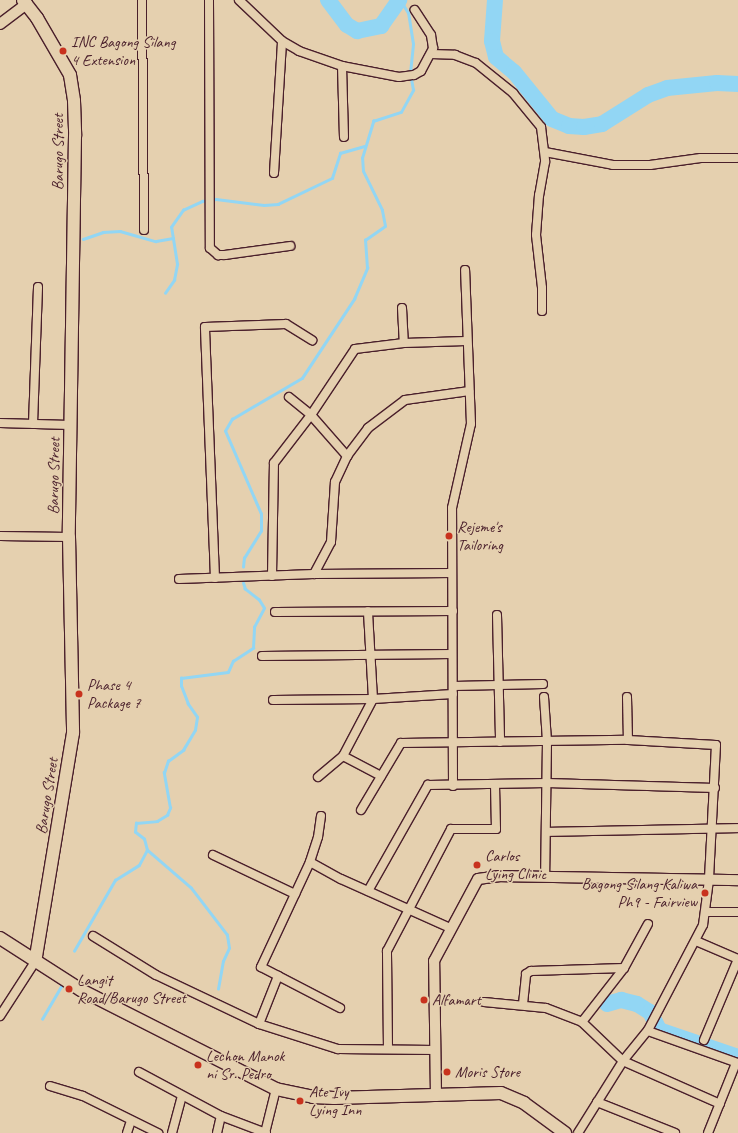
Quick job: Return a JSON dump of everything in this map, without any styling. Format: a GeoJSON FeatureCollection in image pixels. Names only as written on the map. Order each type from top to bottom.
{"type":"FeatureCollection","features":[{"type":"Feature","properties":{"kind":"main road","name":"Barugo Street"},"geometry":{"type":"LineString","coordinates":[[28,1],[52,43],[72,85],[74,222],[69,537],[73,733],[35,962]]}},
{"type":"Feature","properties":{"kind":"main road"},"geometry":{"type":"LineString","coordinates":[[0,938],[35,962],[81,990],[276,1089],[313,1097],[334,1098],[436,1096],[490,1093],[513,1096],[564,1133]]}},
{"type":"Feature","properties":{"kind":"street"},"geometry":{"type":"LineString","coordinates":[[142,0],[144,230]]}},
{"type":"Feature","properties":{"kind":"street"},"geometry":{"type":"LineString","coordinates":[[209,0],[210,248],[218,255],[290,246]]}},
{"type":"Feature","properties":{"kind":"street"},"geometry":{"type":"LineString","coordinates":[[239,0],[282,41],[308,55],[342,66],[411,76],[421,71],[431,54],[433,41],[431,34],[415,10]]}},
{"type":"Feature","properties":{"kind":"street"},"geometry":{"type":"LineString","coordinates":[[0,24],[28,1]]}},
{"type":"Feature","properties":{"kind":"street"},"geometry":{"type":"LineString","coordinates":[[274,173],[282,41]]}},
{"type":"Feature","properties":{"kind":"street"},"geometry":{"type":"LineString","coordinates":[[431,54],[465,57],[500,80],[538,121],[544,135],[545,152],[538,203],[536,235],[542,288],[542,311]]}},
{"type":"Feature","properties":{"kind":"street"},"geometry":{"type":"LineString","coordinates":[[342,66],[344,137]]}},
{"type":"Feature","properties":{"kind":"street"},"geometry":{"type":"LineString","coordinates":[[545,152],[613,166],[650,165],[701,158],[737,158]]}},
{"type":"Feature","properties":{"kind":"street"},"geometry":{"type":"LineString","coordinates":[[453,786],[452,508],[471,424],[466,341],[465,270]]}},
{"type":"Feature","properties":{"kind":"street"},"geometry":{"type":"LineString","coordinates":[[33,424],[38,287]]}},
{"type":"Feature","properties":{"kind":"street"},"geometry":{"type":"LineString","coordinates":[[402,308],[404,343]]}},
{"type":"Feature","properties":{"kind":"street"},"geometry":{"type":"LineString","coordinates":[[215,578],[205,327],[286,324],[312,340]]}},
{"type":"Feature","properties":{"kind":"street"},"geometry":{"type":"LineString","coordinates":[[272,576],[274,463],[311,415],[355,349],[404,343],[466,341]]}},
{"type":"Feature","properties":{"kind":"street"},"geometry":{"type":"LineString","coordinates":[[314,574],[331,542],[335,482],[347,456],[368,428],[405,400],[470,391]]}},
{"type":"Feature","properties":{"kind":"street"},"geometry":{"type":"LineString","coordinates":[[289,397],[311,415],[347,456]]}},
{"type":"Feature","properties":{"kind":"street"},"geometry":{"type":"LineString","coordinates":[[0,424],[70,425]]}},
{"type":"Feature","properties":{"kind":"street"},"geometry":{"type":"LineString","coordinates":[[0,536],[69,537]]}},
{"type":"Feature","properties":{"kind":"street"},"geometry":{"type":"LineString","coordinates":[[179,579],[314,574],[452,573]]}},
{"type":"Feature","properties":{"kind":"street"},"geometry":{"type":"LineString","coordinates":[[318,777],[344,756],[373,699],[369,655],[368,611]]}},
{"type":"Feature","properties":{"kind":"street"},"geometry":{"type":"LineString","coordinates":[[275,612],[453,611]]}},
{"type":"Feature","properties":{"kind":"street"},"geometry":{"type":"LineString","coordinates":[[497,615],[500,684],[500,742]]}},
{"type":"Feature","properties":{"kind":"street"},"geometry":{"type":"LineString","coordinates":[[262,656],[452,654]]}},
{"type":"Feature","properties":{"kind":"street"},"geometry":{"type":"LineString","coordinates":[[273,700],[373,699],[500,684],[543,684]]}},
{"type":"Feature","properties":{"kind":"street"},"geometry":{"type":"LineString","coordinates":[[627,697],[628,740]]}},
{"type":"Feature","properties":{"kind":"street"},"geometry":{"type":"LineString","coordinates":[[544,698],[547,741],[547,832],[545,877]]}},
{"type":"Feature","properties":{"kind":"street"},"geometry":{"type":"LineString","coordinates":[[361,810],[401,743],[454,741],[500,742],[628,740],[716,745],[715,788],[706,912],[696,941],[648,1030],[623,1061],[578,1133]]}},
{"type":"Feature","properties":{"kind":"street"},"geometry":{"type":"LineString","coordinates":[[344,756],[381,776]]}},
{"type":"Feature","properties":{"kind":"street"},"geometry":{"type":"LineString","coordinates":[[368,891],[428,785],[495,786],[547,783],[715,788]]}},
{"type":"Feature","properties":{"kind":"street"},"geometry":{"type":"LineString","coordinates":[[388,1049],[387,951],[407,909],[451,829],[496,829],[495,786]]}},
{"type":"Feature","properties":{"kind":"street"},"geometry":{"type":"LineString","coordinates":[[321,816],[318,837],[310,862],[261,967],[340,1008]]}},
{"type":"Feature","properties":{"kind":"street"},"geometry":{"type":"LineString","coordinates":[[547,832],[738,828]]}},
{"type":"Feature","properties":{"kind":"street"},"geometry":{"type":"LineString","coordinates":[[213,856],[295,894]]}},
{"type":"Feature","properties":{"kind":"street"},"geometry":{"type":"LineString","coordinates":[[310,862],[368,891],[450,928]]}},
{"type":"Feature","properties":{"kind":"street"},"geometry":{"type":"LineString","coordinates":[[436,1096],[434,960],[450,928],[478,879],[500,876],[738,880]]}},
{"type":"Feature","properties":{"kind":"street"},"geometry":{"type":"LineString","coordinates":[[706,912],[738,912]]}},
{"type":"Feature","properties":{"kind":"street"},"geometry":{"type":"LineString","coordinates":[[582,1022],[624,968],[648,924]]}},
{"type":"Feature","properties":{"kind":"street"},"geometry":{"type":"LineString","coordinates":[[93,936],[156,975],[259,1024],[338,1049],[435,1050]]}},
{"type":"Feature","properties":{"kind":"street"},"geometry":{"type":"LineString","coordinates":[[696,941],[738,959],[704,1040]]}},
{"type":"Feature","properties":{"kind":"street"},"geometry":{"type":"LineString","coordinates":[[0,1016],[35,962]]}},
{"type":"Feature","properties":{"kind":"street"},"geometry":{"type":"LineString","coordinates":[[523,1004],[526,974],[531,971],[624,968]]}},
{"type":"Feature","properties":{"kind":"street"},"geometry":{"type":"LineString","coordinates":[[259,1024],[278,976]]}},
{"type":"Feature","properties":{"kind":"street"},"geometry":{"type":"LineString","coordinates":[[484,1002],[523,1004],[546,1008],[582,1022],[623,1061],[720,1104]]}},
{"type":"Feature","properties":{"kind":"street"},"geometry":{"type":"LineString","coordinates":[[648,1030],[737,1063],[708,1133]]}},
{"type":"Feature","properties":{"kind":"street"},"geometry":{"type":"LineString","coordinates":[[139,1072],[221,1116],[265,1133],[276,1089]]}},
{"type":"Feature","properties":{"kind":"street"},"geometry":{"type":"LineString","coordinates":[[50,1086],[83,1096],[130,1121],[158,1133]]}},
{"type":"Feature","properties":{"kind":"street"},"geometry":{"type":"LineString","coordinates":[[172,1133],[182,1096]]}},
{"type":"Feature","properties":{"kind":"street"},"geometry":{"type":"LineString","coordinates":[[597,1102],[675,1133]]}},
{"type":"Feature","properties":{"kind":"street"},"geometry":{"type":"LineString","coordinates":[[217,1133],[221,1116]]}},
{"type":"Feature","properties":{"kind":"street"},"geometry":{"type":"LineString","coordinates":[[128,1133],[130,1121]]}},
{"type":"Feature","properties":{"kind":"waterway"},"geometry":{"type":"LineString","coordinates":[[328,0],[347,25],[357,31],[381,26],[399,0]]}},
{"type":"Feature","properties":{"kind":"waterway"},"geometry":{"type":"LineString","coordinates":[[243,567],[244,558],[261,531],[261,514],[225,431],[232,419],[302,378],[354,299],[367,268],[365,240],[385,226],[382,210],[363,171],[362,158],[373,121],[401,112],[413,90],[410,73],[413,44],[408,13],[400,0]]}},
{"type":"Feature","properties":{"kind":"waterway"},"geometry":{"type":"LineString","coordinates":[[495,0],[492,41],[496,57],[514,72],[552,119],[569,126],[584,127],[602,124],[648,95],[667,88],[717,83],[738,84]]}},
{"type":"Feature","properties":{"kind":"waterway"},"geometry":{"type":"LineString","coordinates":[[165,293],[174,280],[177,264],[171,227],[183,210],[202,201],[216,199],[264,205],[278,204],[332,178],[340,153],[364,146]]}},
{"type":"Feature","properties":{"kind":"waterway"},"geometry":{"type":"LineString","coordinates":[[83,239],[103,232],[120,231],[156,241],[173,238]]}},
{"type":"Feature","properties":{"kind":"waterway"},"geometry":{"type":"LineString","coordinates":[[218,989],[223,961],[229,948],[227,935],[191,888],[147,850],[144,839],[135,832],[136,823],[157,821],[167,815],[170,808],[164,773],[168,761],[183,750],[195,730],[197,717],[188,704],[181,686],[181,678],[228,672],[233,661],[253,648],[254,627],[264,608],[259,600],[245,589],[243,583]]}},
{"type":"Feature","properties":{"kind":"waterway"},"geometry":{"type":"LineString","coordinates":[[74,951],[115,880],[139,865],[147,850]]}},
{"type":"Feature","properties":{"kind":"waterway"},"geometry":{"type":"LineString","coordinates":[[42,1019],[63,983]]}},
{"type":"Feature","properties":{"kind":"waterway"},"geometry":{"type":"LineString","coordinates":[[607,1004],[621,1000],[637,1004],[650,1012],[659,1030],[738,1057]]}},
{"type":"Feature","properties":{"kind":"place","name":"INC Bagong Silang 4 Extension"},"geometry":{"type":"Point","coordinates":[63,51]}},
{"type":"Feature","properties":{"kind":"place","name":"Rejeme's Tailoring"},"geometry":{"type":"Point","coordinates":[449,536]}},
{"type":"Feature","properties":{"kind":"place","name":"Phase 4 Package 7"},"geometry":{"type":"Point","coordinates":[79,694]}},
{"type":"Feature","properties":{"kind":"place","name":"Carlos Lying Clinic"},"geometry":{"type":"Point","coordinates":[477,865]}},
{"type":"Feature","properties":{"kind":"place","name":"Bagong Silang Kaliwa Ph9 - Fairview"},"geometry":{"type":"Point","coordinates":[705,893]}},
{"type":"Feature","properties":{"kind":"place","name":"Langit Road/Barugo Street"},"geometry":{"type":"Point","coordinates":[69,989]}},
{"type":"Feature","properties":{"kind":"place","name":"Alfamart"},"geometry":{"type":"Point","coordinates":[424,1000]}},
{"type":"Feature","properties":{"kind":"place","name":"Lechon Manok ni Sr. Pedro"},"geometry":{"type":"Point","coordinates":[198,1065]}},
{"type":"Feature","properties":{"kind":"place","name":"Moris Store"},"geometry":{"type":"Point","coordinates":[447,1072]}},
{"type":"Feature","properties":{"kind":"place","name":"Ate Ivy Lying Inn"},"geometry":{"type":"Point","coordinates":[300,1101]}}]}
